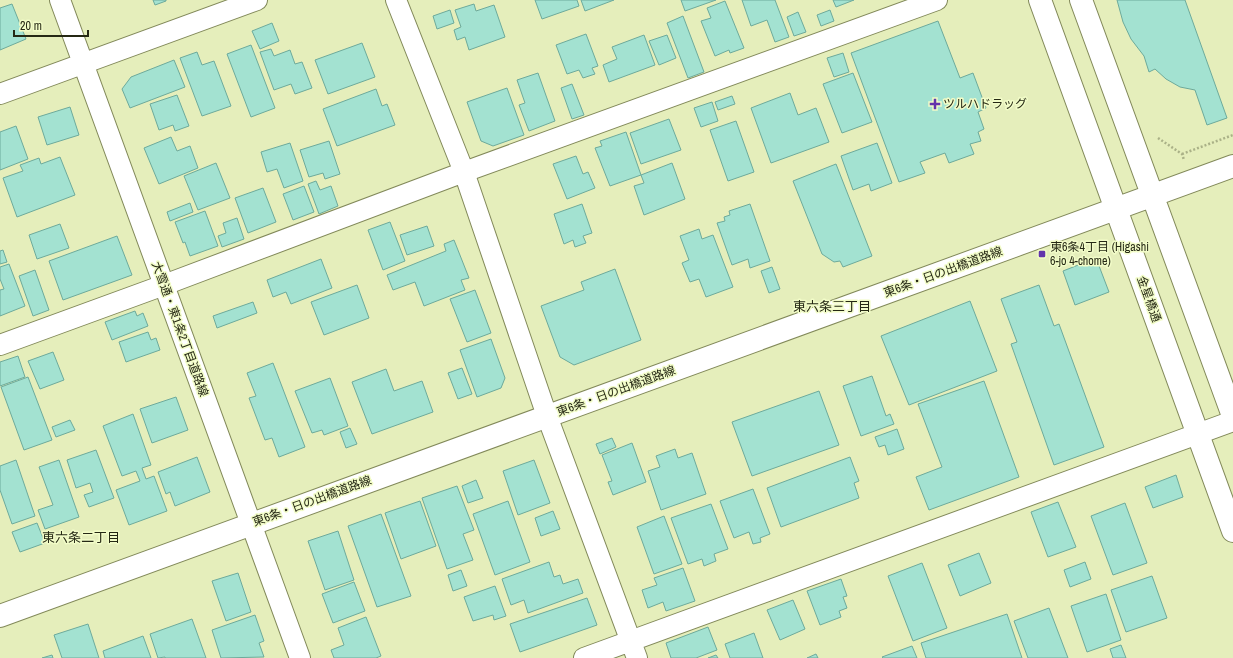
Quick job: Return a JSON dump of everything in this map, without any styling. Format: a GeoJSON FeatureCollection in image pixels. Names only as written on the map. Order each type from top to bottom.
{"type":"FeatureCollection","features":[{"type":"Feature","properties":{"kind":"street","name":"大雪通・東1条2丁目道路線"},"geometry":{"type":"LineString","coordinates":[[60,0],[300,658]]}},
{"type":"Feature","properties":{"kind":"street"},"geometry":{"type":"LineString","coordinates":[[0,94],[257,0]]}},
{"type":"Feature","properties":{"kind":"street"},"geometry":{"type":"LineString","coordinates":[[396,0],[464,172],[547,416],[634,649]]}},
{"type":"Feature","properties":{"kind":"street"},"geometry":{"type":"LineString","coordinates":[[0,345],[464,172],[937,0]]}},
{"type":"Feature","properties":{"kind":"street","name":"金星橋通"},"geometry":{"type":"LineString","coordinates":[[1040,0],[1233,531]]}},
{"type":"Feature","properties":{"kind":"street"},"geometry":{"type":"LineString","coordinates":[[1081,0],[1233,416]]}},
{"type":"Feature","properties":{"kind":"street","name":"東6条・日の出橋道路線"},"geometry":{"type":"LineString","coordinates":[[0,616],[251,523],[1233,166]]}},
{"type":"Feature","properties":{"kind":"street"},"geometry":{"type":"LineString","coordinates":[[584,658],[634,649],[1233,421]]}},
{"type":"Feature","properties":{"kind":"path"},"geometry":{"type":"LineString","coordinates":[[1158,138],[1182,154],[1233,135]]}},
{"type":"Feature","properties":{"kind":"building"},"geometry":{"type":"Polygon","coordinates":[[[153,0],[166,0],[166,1],[155,5],[153,0]]]}},
{"type":"Feature","properties":{"kind":"building"},"geometry":{"type":"Polygon","coordinates":[[[535,0],[577,0],[579,6],[542,19],[535,0]]]}},
{"type":"Feature","properties":{"kind":"building"},"geometry":{"type":"Polygon","coordinates":[[[581,0],[614,0],[585,11],[581,0]]]}},
{"type":"Feature","properties":{"kind":"building"},"geometry":{"type":"Polygon","coordinates":[[[681,0],[716,0],[685,11],[681,0]]]}},
{"type":"Feature","properties":{"kind":"building"},"geometry":{"type":"Polygon","coordinates":[[[742,0],[775,0],[789,37],[775,42],[767,20],[751,26],[742,0]]]}},
{"type":"Feature","properties":{"kind":"building"},"geometry":{"type":"Polygon","coordinates":[[[833,0],[854,0],[836,7],[833,0]]]}},
{"type":"Feature","properties":{"kind":"building"},"geometry":{"type":"Polygon","coordinates":[[[1117,0],[1185,0],[1227,118],[1207,125],[1195,90],[1180,87],[1166,79],[1155,69],[1149,72],[1144,56],[1131,39],[1123,22],[1117,0]]]}},
{"type":"Feature","properties":{"kind":"building"},"geometry":{"type":"Polygon","coordinates":[[[725,1],[744,48],[730,53],[729,50],[715,56],[701,21],[711,18],[707,8],[725,1]]]}},
{"type":"Feature","properties":{"kind":"building"},"geometry":{"type":"Polygon","coordinates":[[[12,4],[26,39],[0,50],[0,8],[12,4]]]}},
{"type":"Feature","properties":{"kind":"building"},"geometry":{"type":"Polygon","coordinates":[[[474,4],[476,11],[494,5],[505,37],[469,50],[465,37],[457,40],[454,30],[461,27],[455,10],[474,4]]]}},
{"type":"Feature","properties":{"kind":"building"},"geometry":{"type":"Polygon","coordinates":[[[450,10],[454,23],[437,29],[433,16],[450,10]]]}},
{"type":"Feature","properties":{"kind":"building"},"geometry":{"type":"Polygon","coordinates":[[[830,10],[834,21],[821,26],[817,15],[830,10]]]}},
{"type":"Feature","properties":{"kind":"building"},"geometry":{"type":"Polygon","coordinates":[[[798,12],[806,32],[794,36],[787,17],[798,12]]]}},
{"type":"Feature","properties":{"kind":"building"},"geometry":{"type":"Polygon","coordinates":[[[683,16],[704,72],[688,78],[667,23],[683,16]]]}},
{"type":"Feature","properties":{"kind":"building"},"geometry":{"type":"Polygon","coordinates":[[[938,21],[960,78],[973,73],[986,108],[978,112],[984,129],[978,132],[981,141],[970,144],[974,154],[949,163],[945,153],[920,162],[925,173],[899,182],[851,53],[938,21]]]}},
{"type":"Feature","properties":{"kind":"building"},"geometry":{"type":"Polygon","coordinates":[[[272,23],[279,41],[260,49],[252,31],[272,23]]]}},
{"type":"Feature","properties":{"kind":"building"},"geometry":{"type":"Polygon","coordinates":[[[586,34],[598,66],[592,68],[595,74],[583,78],[579,70],[567,74],[556,45],[586,34]]]}},
{"type":"Feature","properties":{"kind":"building"},"geometry":{"type":"Polygon","coordinates":[[[644,35],[655,65],[609,82],[603,65],[617,59],[612,47],[644,35]]]}},
{"type":"Feature","properties":{"kind":"building"},"geometry":{"type":"Polygon","coordinates":[[[667,35],[676,58],[659,65],[649,41],[667,35]]]}},
{"type":"Feature","properties":{"kind":"building"},"geometry":{"type":"Polygon","coordinates":[[[362,43],[375,77],[328,94],[315,60],[362,43]]]}},
{"type":"Feature","properties":{"kind":"building"},"geometry":{"type":"Polygon","coordinates":[[[251,45],[275,108],[251,117],[227,54],[251,45]]]}},
{"type":"Feature","properties":{"kind":"building"},"geometry":{"type":"Polygon","coordinates":[[[271,49],[274,56],[290,50],[295,64],[302,62],[312,88],[295,94],[291,84],[274,90],[260,52],[271,49]]]}},
{"type":"Feature","properties":{"kind":"building"},"geometry":{"type":"Polygon","coordinates":[[[197,52],[202,65],[214,61],[231,106],[202,116],[180,58],[197,52]]]}},
{"type":"Feature","properties":{"kind":"building"},"geometry":{"type":"Polygon","coordinates":[[[843,53],[849,72],[834,77],[827,58],[843,53]]]}},
{"type":"Feature","properties":{"kind":"building"},"geometry":{"type":"Polygon","coordinates":[[[174,60],[185,87],[130,108],[122,89],[131,77],[174,60]]]}},
{"type":"Feature","properties":{"kind":"building"},"geometry":{"type":"Polygon","coordinates":[[[538,73],[555,121],[529,131],[519,105],[525,103],[517,80],[538,73]]]}},
{"type":"Feature","properties":{"kind":"building"},"geometry":{"type":"Polygon","coordinates":[[[853,73],[872,122],[842,133],[823,84],[853,73]]]}},
{"type":"Feature","properties":{"kind":"building"},"geometry":{"type":"Polygon","coordinates":[[[572,84],[584,115],[572,119],[561,88],[572,84]]]}},
{"type":"Feature","properties":{"kind":"building"},"geometry":{"type":"Polygon","coordinates":[[[507,88],[524,135],[493,146],[481,141],[467,102],[507,88]]]}},
{"type":"Feature","properties":{"kind":"building"},"geometry":{"type":"Polygon","coordinates":[[[376,89],[382,106],[387,104],[395,125],[337,146],[323,109],[376,89]]]}},
{"type":"Feature","properties":{"kind":"building"},"geometry":{"type":"Polygon","coordinates":[[[790,93],[798,115],[816,108],[829,142],[771,163],[751,108],[790,93]]]}},
{"type":"Feature","properties":{"kind":"building"},"geometry":{"type":"Polygon","coordinates":[[[177,95],[189,126],[175,131],[173,125],[159,130],[150,104],[177,95]]]}},
{"type":"Feature","properties":{"kind":"building"},"geometry":{"type":"Polygon","coordinates":[[[732,96],[735,104],[718,110],[715,102],[732,96]]]}},
{"type":"Feature","properties":{"kind":"building"},"geometry":{"type":"Polygon","coordinates":[[[712,102],[718,121],[701,127],[694,108],[712,102]]]}},
{"type":"Feature","properties":{"kind":"building"},"geometry":{"type":"Polygon","coordinates":[[[70,107],[79,135],[47,145],[38,117],[70,107]]]}},
{"type":"Feature","properties":{"kind":"building"},"geometry":{"type":"Polygon","coordinates":[[[669,119],[681,150],[641,164],[630,133],[669,119]]]}},
{"type":"Feature","properties":{"kind":"building"},"geometry":{"type":"Polygon","coordinates":[[[736,121],[754,172],[728,181],[710,130],[736,121]]]}},
{"type":"Feature","properties":{"kind":"building"},"geometry":{"type":"Polygon","coordinates":[[[16,126],[28,159],[0,170],[0,132],[16,126]]]}},
{"type":"Feature","properties":{"kind":"building"},"geometry":{"type":"Polygon","coordinates":[[[626,132],[641,175],[610,186],[595,148],[602,146],[600,141],[626,132]]]}},
{"type":"Feature","properties":{"kind":"building"},"geometry":{"type":"Polygon","coordinates":[[[171,137],[177,151],[190,146],[198,168],[159,184],[144,148],[171,137]]]}},
{"type":"Feature","properties":{"kind":"building"},"geometry":{"type":"Polygon","coordinates":[[[329,141],[340,174],[325,179],[323,173],[309,177],[300,150],[329,141]]]}},
{"type":"Feature","properties":{"kind":"building"},"geometry":{"type":"Polygon","coordinates":[[[290,143],[303,181],[284,188],[277,169],[267,172],[261,152],[290,143]]]}},
{"type":"Feature","properties":{"kind":"building"},"geometry":{"type":"Polygon","coordinates":[[[877,143],[892,183],[871,191],[869,184],[853,190],[841,156],[877,143]]]}},
{"type":"Feature","properties":{"kind":"building"},"geometry":{"type":"Polygon","coordinates":[[[576,156],[583,174],[588,172],[595,188],[567,199],[553,164],[576,156]]]}},
{"type":"Feature","properties":{"kind":"building"},"geometry":{"type":"Polygon","coordinates":[[[60,157],[75,195],[17,217],[3,178],[23,171],[20,165],[39,158],[41,164],[60,157]]]}},
{"type":"Feature","properties":{"kind":"building"},"geometry":{"type":"Polygon","coordinates":[[[216,163],[230,198],[198,210],[184,176],[216,163]]]}},
{"type":"Feature","properties":{"kind":"building"},"geometry":{"type":"Polygon","coordinates":[[[672,163],[685,199],[644,215],[634,186],[644,183],[641,175],[672,163]]]}},
{"type":"Feature","properties":{"kind":"building"},"geometry":{"type":"Polygon","coordinates":[[[836,164],[872,256],[843,267],[840,261],[834,262],[822,254],[793,181],[836,164]]]}},
{"type":"Feature","properties":{"kind":"building"},"geometry":{"type":"Polygon","coordinates":[[[316,181],[320,190],[331,186],[338,206],[319,214],[308,184],[316,181]]]}},
{"type":"Feature","properties":{"kind":"building"},"geometry":{"type":"Polygon","coordinates":[[[304,186],[314,212],[293,220],[283,194],[304,186]]]}},
{"type":"Feature","properties":{"kind":"building"},"geometry":{"type":"Polygon","coordinates":[[[263,188],[276,222],[248,233],[235,198],[263,188]]]}},
{"type":"Feature","properties":{"kind":"building"},"geometry":{"type":"Polygon","coordinates":[[[190,203],[193,212],[170,221],[167,212],[190,203]]]}},
{"type":"Feature","properties":{"kind":"building"},"geometry":{"type":"Polygon","coordinates":[[[582,204],[592,233],[583,236],[586,243],[575,247],[573,240],[564,244],[554,214],[582,204]]]}},
{"type":"Feature","properties":{"kind":"building"},"geometry":{"type":"Polygon","coordinates":[[[750,204],[770,261],[750,268],[748,259],[732,265],[717,223],[725,221],[724,217],[730,215],[729,211],[750,204]]]}},
{"type":"Feature","properties":{"kind":"building"},"geometry":{"type":"Polygon","coordinates":[[[205,211],[218,246],[190,256],[175,222],[205,211]]]}},
{"type":"Feature","properties":{"kind":"building"},"geometry":{"type":"Polygon","coordinates":[[[237,218],[244,239],[222,247],[218,236],[226,233],[223,223],[237,218]]]}},
{"type":"Feature","properties":{"kind":"building"},"geometry":{"type":"Polygon","coordinates":[[[390,222],[405,261],[383,270],[368,230],[390,222]]]}},
{"type":"Feature","properties":{"kind":"building"},"geometry":{"type":"Polygon","coordinates":[[[60,224],[69,248],[37,259],[29,235],[60,224]]]}},
{"type":"Feature","properties":{"kind":"building"},"geometry":{"type":"Polygon","coordinates":[[[427,226],[434,246],[407,255],[400,235],[427,226]]]}},
{"type":"Feature","properties":{"kind":"building"},"geometry":{"type":"Polygon","coordinates":[[[699,229],[702,239],[713,235],[733,287],[706,297],[699,279],[690,282],[682,263],[689,260],[680,236],[699,229]]]}},
{"type":"Feature","properties":{"kind":"building"},"geometry":{"type":"Polygon","coordinates":[[[117,236],[132,275],[63,300],[49,261],[117,236]]]}},
{"type":"Feature","properties":{"kind":"building"},"geometry":{"type":"Polygon","coordinates":[[[454,240],[469,278],[461,280],[465,290],[424,306],[415,282],[393,290],[387,275],[446,251],[444,244],[454,240]]]}},
{"type":"Feature","properties":{"kind":"building"},"geometry":{"type":"Polygon","coordinates":[[[3,250],[7,262],[0,264],[0,251],[3,250]]]}},
{"type":"Feature","properties":{"kind":"building"},"geometry":{"type":"Polygon","coordinates":[[[1096,258],[1109,292],[1075,305],[1063,271],[1096,258]]]}},
{"type":"Feature","properties":{"kind":"building"},"geometry":{"type":"Polygon","coordinates":[[[321,259],[332,288],[291,304],[286,292],[273,297],[267,280],[321,259]]]}},
{"type":"Feature","properties":{"kind":"building"},"geometry":{"type":"Polygon","coordinates":[[[9,264],[25,306],[0,316],[0,290],[4,289],[0,279],[0,267],[9,264]]]}},
{"type":"Feature","properties":{"kind":"building"},"geometry":{"type":"Polygon","coordinates":[[[772,267],[780,289],[769,293],[761,271],[772,267]]]}},
{"type":"Feature","properties":{"kind":"building"},"geometry":{"type":"Polygon","coordinates":[[[615,269],[641,340],[574,365],[560,357],[541,306],[584,290],[581,282],[615,269]]]}},
{"type":"Feature","properties":{"kind":"building"},"geometry":{"type":"Polygon","coordinates":[[[35,270],[49,310],[33,316],[19,276],[35,270]]]}},
{"type":"Feature","properties":{"kind":"building"},"geometry":{"type":"Polygon","coordinates":[[[357,285],[369,318],[324,335],[311,302],[357,285]]]}},
{"type":"Feature","properties":{"kind":"building"},"geometry":{"type":"Polygon","coordinates":[[[1039,285],[1054,326],[1059,324],[1104,447],[1054,465],[1011,344],[1017,342],[1001,299],[1039,285]]]}},
{"type":"Feature","properties":{"kind":"building"},"geometry":{"type":"Polygon","coordinates":[[[475,290],[491,333],[467,342],[450,299],[475,290]]]}},
{"type":"Feature","properties":{"kind":"building"},"geometry":{"type":"Polygon","coordinates":[[[970,301],[997,371],[909,405],[881,336],[970,301]]]}},
{"type":"Feature","properties":{"kind":"building"},"geometry":{"type":"Polygon","coordinates":[[[253,302],[257,313],[217,328],[213,316],[253,302]]]}},
{"type":"Feature","properties":{"kind":"building"},"geometry":{"type":"Polygon","coordinates":[[[135,311],[137,316],[143,313],[148,326],[112,340],[105,322],[135,311]]]}},
{"type":"Feature","properties":{"kind":"building"},"geometry":{"type":"Polygon","coordinates":[[[148,332],[151,340],[156,338],[160,350],[126,362],[119,342],[148,332]]]}},
{"type":"Feature","properties":{"kind":"building"},"geometry":{"type":"Polygon","coordinates":[[[491,339],[505,378],[501,388],[477,397],[460,350],[491,339]]]}},
{"type":"Feature","properties":{"kind":"building"},"geometry":{"type":"Polygon","coordinates":[[[53,352],[64,380],[40,389],[28,361],[53,352]]]}},
{"type":"Feature","properties":{"kind":"building"},"geometry":{"type":"Polygon","coordinates":[[[18,356],[25,377],[0,386],[0,362],[18,356]]]}},
{"type":"Feature","properties":{"kind":"building"},"geometry":{"type":"Polygon","coordinates":[[[273,363],[305,447],[279,457],[272,438],[265,440],[249,398],[256,396],[247,373],[273,363]]]}},
{"type":"Feature","properties":{"kind":"building"},"geometry":{"type":"Polygon","coordinates":[[[462,368],[472,394],[458,399],[448,373],[462,368]]]}},
{"type":"Feature","properties":{"kind":"building"},"geometry":{"type":"Polygon","coordinates":[[[386,369],[394,391],[422,381],[433,412],[372,434],[352,382],[386,369]]]}},
{"type":"Feature","properties":{"kind":"building"},"geometry":{"type":"Polygon","coordinates":[[[872,376],[886,416],[890,414],[894,424],[861,436],[843,386],[872,376]]]}},
{"type":"Feature","properties":{"kind":"building"},"geometry":{"type":"Polygon","coordinates":[[[28,377],[52,440],[24,450],[1,387],[28,377]]]}},
{"type":"Feature","properties":{"kind":"building"},"geometry":{"type":"Polygon","coordinates":[[[330,378],[348,426],[324,435],[322,430],[312,433],[295,391],[330,378]]]}},
{"type":"Feature","properties":{"kind":"building"},"geometry":{"type":"Polygon","coordinates":[[[984,381],[1019,477],[929,510],[916,477],[942,467],[918,404],[984,381]]]}},
{"type":"Feature","properties":{"kind":"building"},"geometry":{"type":"Polygon","coordinates":[[[819,391],[839,445],[752,476],[732,422],[819,391]]]}},
{"type":"Feature","properties":{"kind":"building"},"geometry":{"type":"Polygon","coordinates":[[[176,397],[188,430],[152,443],[140,409],[176,397]]]}},
{"type":"Feature","properties":{"kind":"building"},"geometry":{"type":"Polygon","coordinates":[[[133,414],[151,465],[142,468],[146,479],[154,476],[167,511],[129,525],[116,490],[140,481],[136,471],[122,476],[103,426],[133,414]]]}},
{"type":"Feature","properties":{"kind":"building"},"geometry":{"type":"Polygon","coordinates":[[[70,420],[75,430],[56,437],[52,427],[70,420]]]}},
{"type":"Feature","properties":{"kind":"building"},"geometry":{"type":"Polygon","coordinates":[[[350,428],[357,444],[346,448],[340,432],[350,428]]]}},
{"type":"Feature","properties":{"kind":"building"},"geometry":{"type":"Polygon","coordinates":[[[897,429],[904,449],[888,455],[885,445],[879,447],[875,437],[897,429]]]}},
{"type":"Feature","properties":{"kind":"building"},"geometry":{"type":"Polygon","coordinates":[[[612,438],[616,447],[600,454],[596,444],[612,438]]]}},
{"type":"Feature","properties":{"kind":"building"},"geometry":{"type":"Polygon","coordinates":[[[632,443],[646,482],[613,495],[608,482],[612,481],[602,455],[632,443]]]}},
{"type":"Feature","properties":{"kind":"building"},"geometry":{"type":"Polygon","coordinates":[[[675,449],[678,458],[692,453],[706,494],[661,510],[648,471],[660,467],[656,456],[675,449]]]}},
{"type":"Feature","properties":{"kind":"building"},"geometry":{"type":"Polygon","coordinates":[[[96,450],[114,498],[89,507],[84,495],[93,492],[90,483],[76,488],[67,460],[96,450]]]}},
{"type":"Feature","properties":{"kind":"building"},"geometry":{"type":"Polygon","coordinates":[[[197,457],[210,492],[175,506],[170,492],[166,494],[158,472],[197,457]]]}},
{"type":"Feature","properties":{"kind":"building"},"geometry":{"type":"Polygon","coordinates":[[[850,457],[859,481],[854,483],[859,498],[781,527],[767,488],[850,457]]]}},
{"type":"Feature","properties":{"kind":"building"},"geometry":{"type":"Polygon","coordinates":[[[16,460],[35,516],[12,524],[0,490],[0,466],[16,460]]]}},
{"type":"Feature","properties":{"kind":"building"},"geometry":{"type":"Polygon","coordinates":[[[59,460],[79,517],[45,529],[38,510],[53,505],[39,467],[59,460]]]}},
{"type":"Feature","properties":{"kind":"building"},"geometry":{"type":"Polygon","coordinates":[[[534,460],[550,503],[518,515],[503,471],[534,460]]]}},
{"type":"Feature","properties":{"kind":"building"},"geometry":{"type":"Polygon","coordinates":[[[1176,475],[1183,497],[1153,508],[1145,487],[1176,475]]]}},
{"type":"Feature","properties":{"kind":"building"},"geometry":{"type":"Polygon","coordinates":[[[476,480],[483,498],[468,503],[462,486],[476,480]]]}},
{"type":"Feature","properties":{"kind":"building"},"geometry":{"type":"Polygon","coordinates":[[[457,486],[474,530],[463,534],[473,560],[447,569],[422,498],[457,486]]]}},
{"type":"Feature","properties":{"kind":"building"},"geometry":{"type":"Polygon","coordinates":[[[753,489],[770,534],[760,538],[761,542],[753,544],[749,532],[734,538],[720,501],[753,489]]]}},
{"type":"Feature","properties":{"kind":"building"},"geometry":{"type":"Polygon","coordinates":[[[420,501],[436,546],[401,559],[385,513],[420,501]]]}},
{"type":"Feature","properties":{"kind":"building"},"geometry":{"type":"Polygon","coordinates":[[[508,501],[530,562],[495,575],[473,514],[508,501]]]}},
{"type":"Feature","properties":{"kind":"building"},"geometry":{"type":"Polygon","coordinates":[[[1058,502],[1076,547],[1048,557],[1031,512],[1058,502]]]}},
{"type":"Feature","properties":{"kind":"building"},"geometry":{"type":"Polygon","coordinates":[[[1125,503],[1147,563],[1113,575],[1091,516],[1125,503]]]}},
{"type":"Feature","properties":{"kind":"building"},"geometry":{"type":"Polygon","coordinates":[[[711,504],[728,549],[714,554],[716,561],[704,566],[702,559],[688,564],[671,518],[711,504]]]}},
{"type":"Feature","properties":{"kind":"building"},"geometry":{"type":"Polygon","coordinates":[[[553,511],[560,529],[541,536],[535,518],[553,511]]]}},
{"type":"Feature","properties":{"kind":"building"},"geometry":{"type":"Polygon","coordinates":[[[381,514],[411,596],[377,607],[348,526],[381,514]]]}},
{"type":"Feature","properties":{"kind":"building"},"geometry":{"type":"Polygon","coordinates":[[[664,516],[682,564],[654,574],[637,527],[664,516]]]}},
{"type":"Feature","properties":{"kind":"building"},"geometry":{"type":"Polygon","coordinates":[[[37,523],[45,543],[20,552],[12,532],[37,523]]]}},
{"type":"Feature","properties":{"kind":"building"},"geometry":{"type":"Polygon","coordinates":[[[338,531],[354,580],[325,590],[308,541],[338,531]]]}},
{"type":"Feature","properties":{"kind":"building"},"geometry":{"type":"Polygon","coordinates":[[[979,553],[991,583],[960,596],[948,565],[979,553]]]}},
{"type":"Feature","properties":{"kind":"building"},"geometry":{"type":"Polygon","coordinates":[[[549,562],[554,577],[560,575],[563,584],[578,579],[583,593],[528,613],[524,600],[511,605],[502,579],[549,562]]]}},
{"type":"Feature","properties":{"kind":"building"},"geometry":{"type":"Polygon","coordinates":[[[1085,562],[1091,579],[1070,587],[1064,570],[1085,562]]]}},
{"type":"Feature","properties":{"kind":"building"},"geometry":{"type":"Polygon","coordinates":[[[922,563],[947,628],[913,641],[888,576],[922,563]]]}},
{"type":"Feature","properties":{"kind":"building"},"geometry":{"type":"Polygon","coordinates":[[[683,568],[695,601],[666,611],[663,602],[648,608],[642,590],[657,585],[654,578],[683,568]]]}},
{"type":"Feature","properties":{"kind":"building"},"geometry":{"type":"Polygon","coordinates":[[[461,570],[467,586],[453,591],[448,575],[461,570]]]}},
{"type":"Feature","properties":{"kind":"building"},"geometry":{"type":"Polygon","coordinates":[[[238,573],[251,612],[226,621],[212,581],[238,573]]]}},
{"type":"Feature","properties":{"kind":"building"},"geometry":{"type":"Polygon","coordinates":[[[1152,576],[1167,618],[1126,632],[1111,590],[1152,576]]]}},
{"type":"Feature","properties":{"kind":"building"},"geometry":{"type":"Polygon","coordinates":[[[841,579],[847,596],[843,597],[847,608],[839,611],[841,617],[820,625],[807,591],[841,579]]]}},
{"type":"Feature","properties":{"kind":"building"},"geometry":{"type":"Polygon","coordinates":[[[354,582],[365,611],[333,623],[322,594],[354,582]]]}},
{"type":"Feature","properties":{"kind":"building"},"geometry":{"type":"Polygon","coordinates":[[[495,586],[506,616],[494,620],[493,615],[473,621],[464,597],[495,586]]]}},
{"type":"Feature","properties":{"kind":"building"},"geometry":{"type":"Polygon","coordinates":[[[1106,594],[1121,640],[1087,652],[1071,606],[1106,594]]]}},
{"type":"Feature","properties":{"kind":"building"},"geometry":{"type":"Polygon","coordinates":[[[587,598],[597,625],[520,652],[510,624],[587,598]]]}},
{"type":"Feature","properties":{"kind":"building"},"geometry":{"type":"Polygon","coordinates":[[[793,600],[805,629],[780,640],[767,610],[793,600]]]}},
{"type":"Feature","properties":{"kind":"building"},"geometry":{"type":"Polygon","coordinates":[[[1049,608],[1068,658],[1028,658],[1014,621],[1049,608]]]}},
{"type":"Feature","properties":{"kind":"building"},"geometry":{"type":"Polygon","coordinates":[[[1007,614],[1022,658],[926,658],[921,643],[1007,614]]]}},
{"type":"Feature","properties":{"kind":"building"},"geometry":{"type":"Polygon","coordinates":[[[255,615],[264,641],[259,643],[264,657],[221,658],[212,630],[255,615]]]}},
{"type":"Feature","properties":{"kind":"building"},"geometry":{"type":"Polygon","coordinates":[[[366,617],[381,656],[376,658],[334,658],[331,650],[344,645],[338,628],[366,617]]]}},
{"type":"Feature","properties":{"kind":"building"},"geometry":{"type":"Polygon","coordinates":[[[192,619],[206,658],[158,658],[150,634],[192,619]]]}},
{"type":"Feature","properties":{"kind":"building"},"geometry":{"type":"Polygon","coordinates":[[[88,624],[99,658],[62,658],[54,635],[88,624]]]}},
{"type":"Feature","properties":{"kind":"building"},"geometry":{"type":"Polygon","coordinates":[[[708,627],[717,650],[696,658],[671,658],[666,643],[708,627]]]}},
{"type":"Feature","properties":{"kind":"building"},"geometry":{"type":"Polygon","coordinates":[[[754,633],[763,658],[730,658],[725,644],[754,633]]]}},
{"type":"Feature","properties":{"kind":"building"},"geometry":{"type":"Polygon","coordinates":[[[143,636],[151,658],[105,658],[103,651],[143,636]]]}},
{"type":"Feature","properties":{"kind":"building"},"geometry":{"type":"Polygon","coordinates":[[[1121,645],[1126,658],[1113,658],[1110,649],[1121,645]]]}},
{"type":"Feature","properties":{"kind":"building"},"geometry":{"type":"Polygon","coordinates":[[[912,646],[917,658],[882,657],[912,646]]]}},
{"type":"Feature","properties":{"kind":"building"},"geometry":{"type":"Polygon","coordinates":[[[816,654],[818,658],[807,658],[816,654]]]}},
{"type":"Feature","properties":{"kind":"building"},"geometry":{"type":"Polygon","coordinates":[[[52,655],[53,658],[42,658],[52,655]]]}},
{"type":"Feature","properties":{"kind":"building"},"geometry":{"type":"Polygon","coordinates":[[[716,655],[718,658],[708,658],[716,655]]]}},
{"type":"Feature","properties":{"kind":"place","name":"ツルハドラッグ"},"geometry":{"type":"Point","coordinates":[935,104]}},
{"type":"Feature","properties":{"kind":"place","name":"東6条4丁目 (Higashi 6-jo 4-chome)"},"geometry":{"type":"Point","coordinates":[1042,254]}},
{"type":"Feature","properties":{"kind":"district","name":"東六条三丁目"},"geometry":{"type":"Point","coordinates":[832,306]}},
{"type":"Feature","properties":{"kind":"district","name":"東六条二丁目"},"geometry":{"type":"Point","coordinates":[81,537]}}]}
